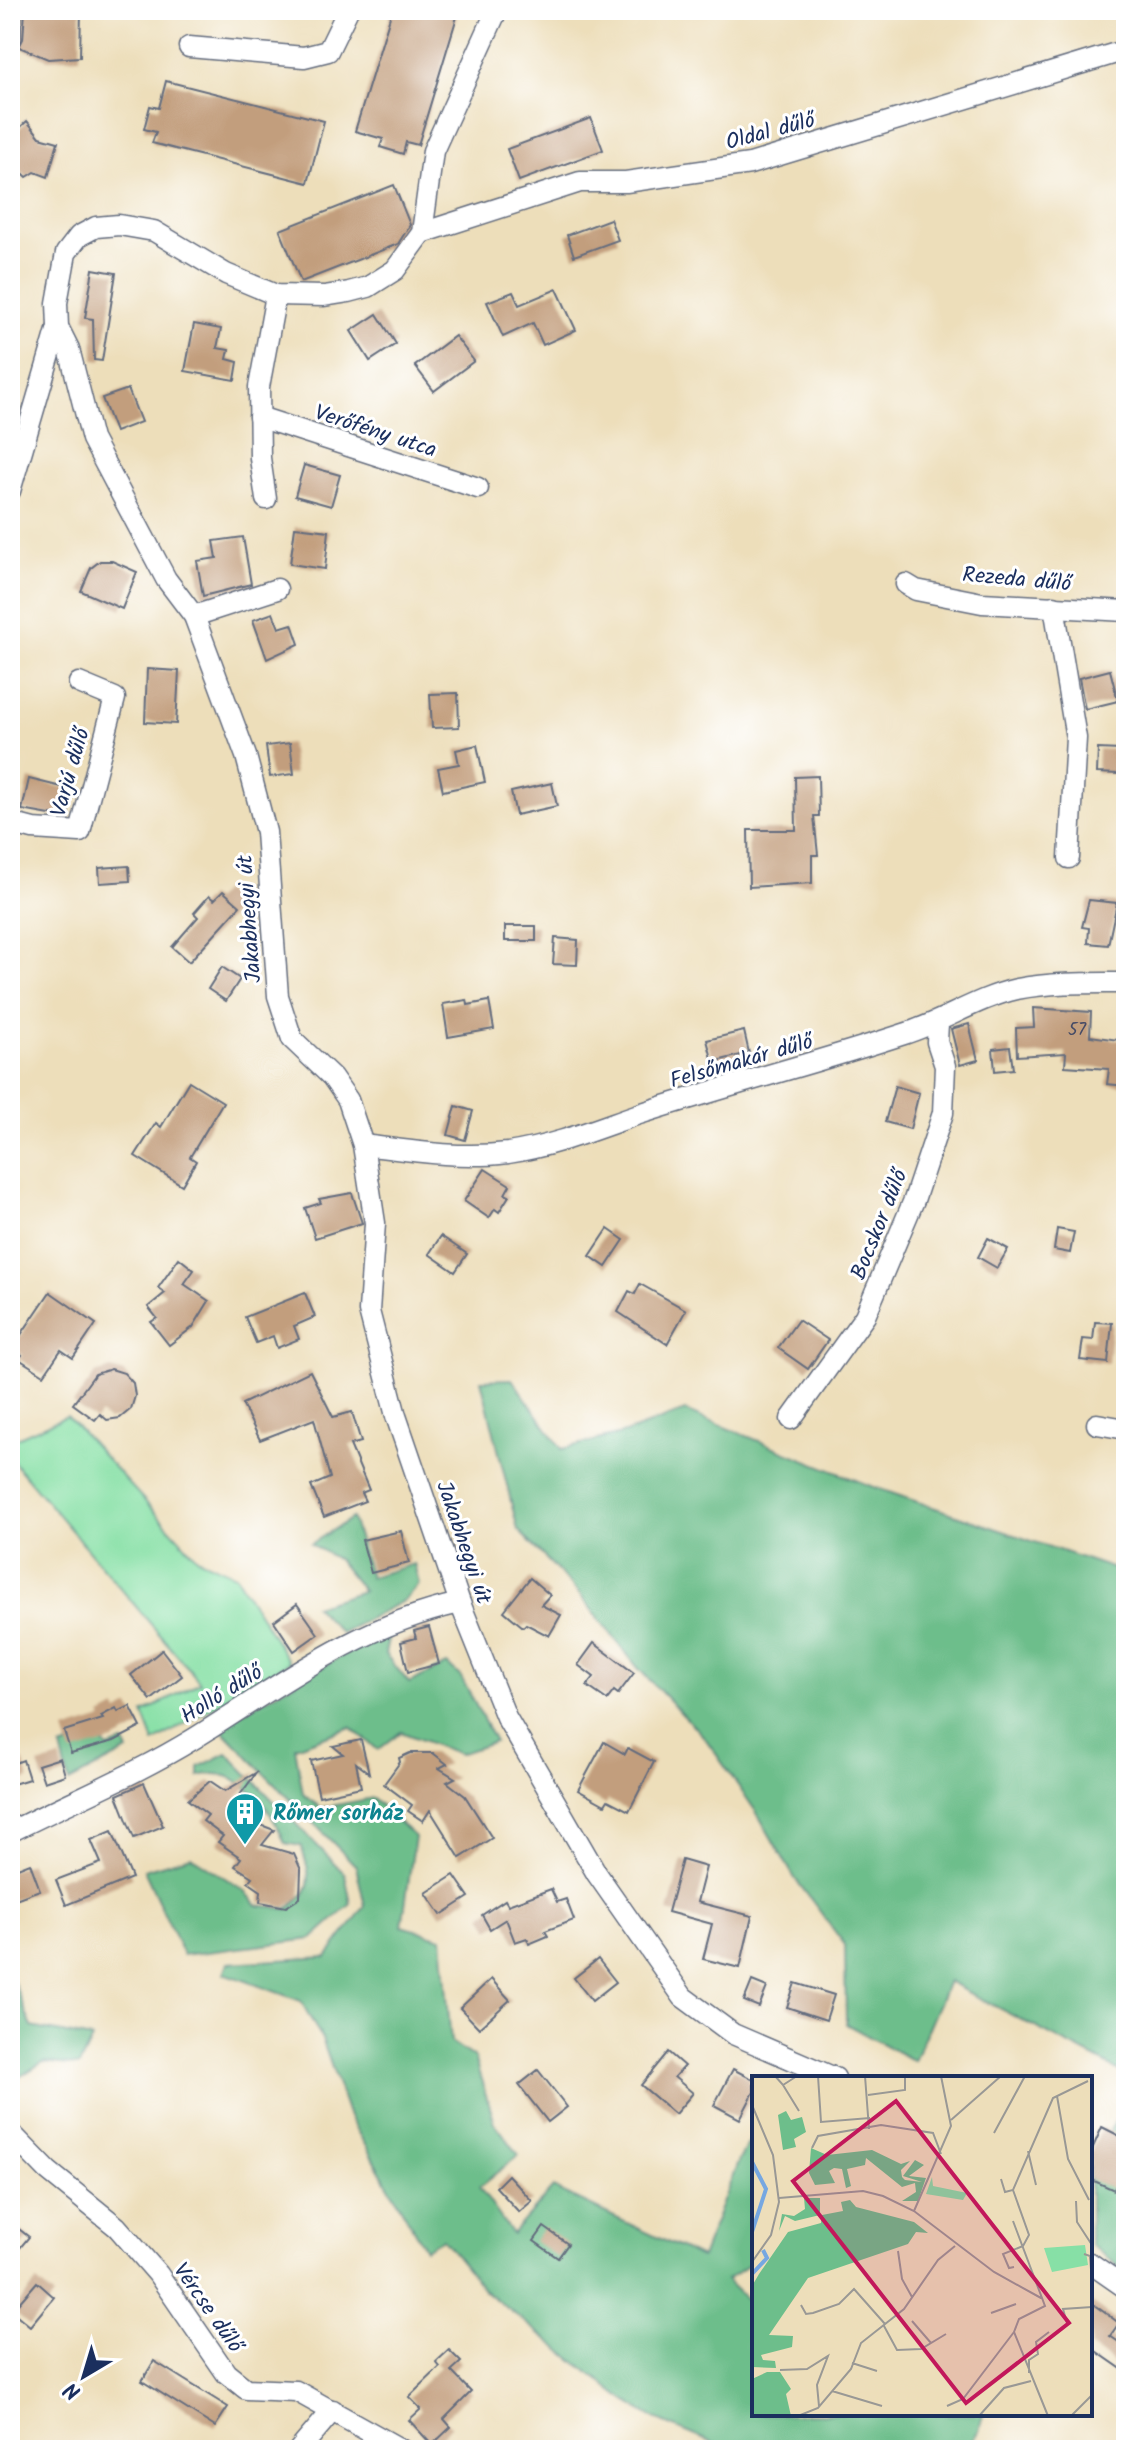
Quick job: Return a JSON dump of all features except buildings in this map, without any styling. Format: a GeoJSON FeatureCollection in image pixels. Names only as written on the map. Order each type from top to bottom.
{"type":"FeatureCollection","features":[{"type":"Feature","properties":{"kind":"street"},"geometry":{"type":"LineString","coordinates":[[189,47],[304,57],[328,51],[348,10]]}},
{"type":"Feature","properties":{"kind":"street","name":"Jakabhegyi út"},"geometry":{"type":"LineString","coordinates":[[497,10],[433,151],[422,233],[395,270],[368,287],[324,296],[276,295],[226,274],[154,231],[119,225],[96,227],[79,236],[66,253],[57,303],[58,327],[69,349],[92,439],[166,579],[194,616],[246,756],[266,832],[278,996],[292,1039],[332,1077],[348,1100],[363,1145],[375,1223],[369,1311],[396,1416],[460,1603],[506,1717],[597,1874],[683,1997],[733,2034],[830,2076]]}},
{"type":"Feature","properties":{"kind":"street"},"geometry":{"type":"LineString","coordinates":[[10,38],[11,15]]}},
{"type":"Feature","properties":{"kind":"street","name":"Oldal dűlő"},"geometry":{"type":"LineString","coordinates":[[422,233],[580,182],[626,182],[750,164],[1126,50]]}},
{"type":"Feature","properties":{"kind":"street"},"geometry":{"type":"LineString","coordinates":[[266,499],[259,387],[276,295]]}},
{"type":"Feature","properties":{"kind":"street"},"geometry":{"type":"LineString","coordinates":[[10,491],[58,327]]}},
{"type":"Feature","properties":{"kind":"street","name":"Verőfény utca"},"geometry":{"type":"LineString","coordinates":[[259,417],[478,488]]}},
{"type":"Feature","properties":{"kind":"street","name":"Rezeda dűlő"},"geometry":{"type":"LineString","coordinates":[[906,584],[916,590],[982,603],[1126,611]]}},
{"type":"Feature","properties":{"kind":"street"},"geometry":{"type":"LineString","coordinates":[[194,616],[277,589]]}},
{"type":"Feature","properties":{"kind":"street"},"geometry":{"type":"LineString","coordinates":[[1054,606],[1076,738],[1069,858]]}},
{"type":"Feature","properties":{"kind":"street","name":"Varjú dűlő"},"geometry":{"type":"LineString","coordinates":[[10,823],[33,829],[80,832],[115,698],[79,683]]}},
{"type":"Feature","properties":{"kind":"street","name":"Felsőmakár dűlő"},"geometry":{"type":"LineString","coordinates":[[363,1145],[444,1156],[505,1153],[563,1143],[637,1115],[788,1072],[938,1023],[981,1001],[1016,989],[1060,983],[1126,983]]}},
{"type":"Feature","properties":{"kind":"street","name":"Bocskor dűlő"},"geometry":{"type":"LineString","coordinates":[[791,1419],[865,1316],[882,1282],[936,1141],[945,1099],[945,1066],[936,1034],[938,1023]]}},
{"type":"Feature","properties":{"kind":"street"},"geometry":{"type":"LineString","coordinates":[[1097,1424],[1126,1429]]}},
{"type":"Feature","properties":{"kind":"street","name":"Holló dűlő"},"geometry":{"type":"LineString","coordinates":[[10,1832],[194,1739],[350,1640],[429,1610],[460,1603]]}},
{"type":"Feature","properties":{"kind":"street","name":"Vércse dűlő"},"geometry":{"type":"LineString","coordinates":[[10,2132],[48,2171],[117,2227],[158,2274],[226,2373],[246,2389],[296,2391],[402,2450]]}},
{"type":"Feature","properties":{"kind":"street"},"geometry":{"type":"LineString","coordinates":[[1092,2264],[1126,2288]]}},
{"type":"Feature","properties":{"kind":"street"},"geometry":{"type":"LineString","coordinates":[[299,2450],[333,2410]]}},
{"type":"Feature","properties":{"kind":"green space"},"geometry":{"type":"Polygon","coordinates":[[[512,1379],[562,1449],[625,1433],[685,1411],[868,1485],[1126,1573],[1126,2064],[1120,2071],[948,1982],[914,2061],[846,2024],[845,1945],[794,1877],[757,1813],[705,1738],[639,1669],[575,1589],[518,1530],[481,1380],[512,1379]]]}},
{"type":"Feature","properties":{"kind":"green space"},"geometry":{"type":"Polygon","coordinates":[[[67,1416],[197,1558],[235,1575],[289,1662],[154,1742],[143,1713],[200,1682],[10,1458],[10,1441],[67,1416]]]}},
{"type":"Feature","properties":{"kind":"green space"},"geometry":{"type":"Polygon","coordinates":[[[352,1518],[370,1577],[414,1564],[419,1584],[405,1600],[341,1633],[314,1606],[363,1591],[338,1560],[311,1544],[352,1518]]]}},
{"type":"Feature","properties":{"kind":"green space"},"geometry":{"type":"Polygon","coordinates":[[[390,1629],[385,1654],[409,1683],[447,1664],[461,1677],[495,1742],[459,1754],[401,1732],[378,1750],[351,1727],[295,1747],[303,1794],[321,1808],[373,1798],[415,1837],[402,1926],[442,1938],[451,2042],[474,2058],[495,2123],[519,2155],[479,2187],[512,2234],[553,2188],[701,2258],[739,2160],[752,2137],[752,2263],[726,2280],[752,2305],[752,2416],[982,2416],[979,2430],[966,2450],[729,2450],[658,2420],[623,2399],[484,2290],[443,2239],[425,2249],[349,2117],[322,2039],[301,2001],[224,1973],[228,1963],[327,1957],[365,1906],[356,1866],[222,1730],[230,1719],[390,1629]]]}},
{"type":"Feature","properties":{"kind":"green space"},"geometry":{"type":"Polygon","coordinates":[[[98,1735],[108,1748],[124,1743],[128,1751],[69,1782],[61,1748],[98,1735]]]}},
{"type":"Feature","properties":{"kind":"green space"},"geometry":{"type":"Polygon","coordinates":[[[227,1753],[345,1874],[351,1904],[312,1939],[183,1955],[144,1870],[191,1856],[245,1891],[257,1905],[287,1909],[303,1895],[309,1882],[301,1846],[285,1843],[272,1816],[252,1792],[227,1777],[214,1774],[199,1776],[199,1767],[227,1753]]]}},
{"type":"Feature","properties":{"kind":"green space"},"geometry":{"type":"Polygon","coordinates":[[[10,1974],[32,2027],[92,2039],[79,2066],[43,2062],[10,2083],[10,1974]]]}},
{"type":"Feature","properties":{"kind":"green space"},"geometry":{"type":"Polygon","coordinates":[[[1126,2102],[1126,2272],[1092,2246],[1092,2162],[1126,2102]]]}},
{"type":"Feature","properties":{"kind":"place","name":"Rőmer sorház"},"geometry":{"type":"Point","coordinates":[245,1846]}}]}
